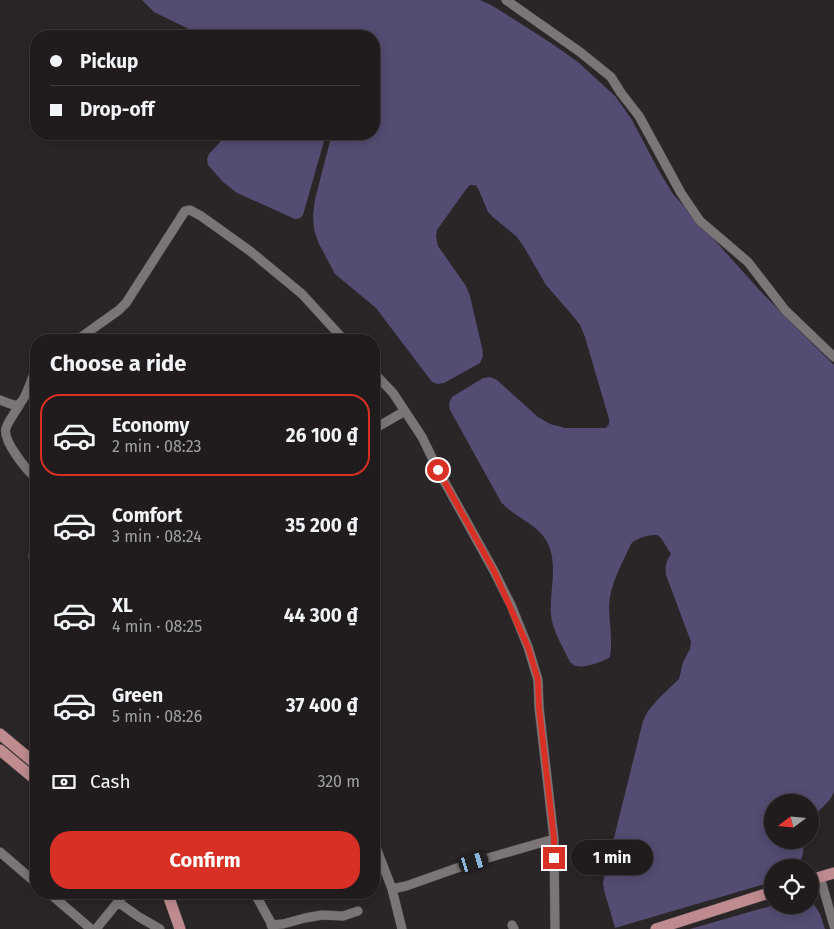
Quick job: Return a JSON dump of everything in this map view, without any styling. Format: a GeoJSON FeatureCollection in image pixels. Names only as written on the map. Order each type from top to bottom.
{"type":"FeatureCollection","features":[{"type":"Feature","properties":{"kind":"main road"},"geometry":{"type":"LineString","coordinates":[[0,734],[30,759]]}},
{"type":"Feature","properties":{"kind":"main road"},"geometry":{"type":"LineString","coordinates":[[0,750],[30,775]]}},
{"type":"Feature","properties":{"kind":"main road"},"geometry":{"type":"LineString","coordinates":[[819,878],[834,873]]}},
{"type":"Feature","properties":{"kind":"main road"},"geometry":{"type":"LineString","coordinates":[[656,929],[764,895]]}},
{"type":"Feature","properties":{"kind":"main road"},"geometry":{"type":"LineString","coordinates":[[169,899],[180,929]]}},
{"type":"Feature","properties":{"kind":"street"},"geometry":{"type":"LineString","coordinates":[[506,0],[580,52],[611,78],[639,116],[681,193],[700,221],[748,262],[785,310],[834,357]]}},
{"type":"Feature","properties":{"kind":"street"},"geometry":{"type":"LineString","coordinates":[[85,334],[126,303],[185,211],[190,210],[250,250],[302,294],[339,334]]}},
{"type":"Feature","properties":{"kind":"street"},"geometry":{"type":"LineString","coordinates":[[380,379],[393,393],[422,436],[438,470],[494,571],[528,647],[538,680],[539,707],[554,839],[555,929]]}},
{"type":"Feature","properties":{"kind":"street"},"geometry":{"type":"LineString","coordinates":[[30,382],[24,399],[6,428],[8,440],[30,472]]}},
{"type":"Feature","properties":{"kind":"street"},"geometry":{"type":"LineString","coordinates":[[0,400],[16,405],[20,404]]}},
{"type":"Feature","properties":{"kind":"street"},"geometry":{"type":"LineString","coordinates":[[380,425],[405,411]]}},
{"type":"Feature","properties":{"kind":"street"},"geometry":{"type":"LineString","coordinates":[[392,889],[406,886],[474,862],[554,839]]}},
{"type":"Feature","properties":{"kind":"street"},"geometry":{"type":"LineString","coordinates":[[0,852],[30,878]]}},
{"type":"Feature","properties":{"kind":"street"},"geometry":{"type":"LineString","coordinates":[[380,858],[392,889],[402,929]]}},
{"type":"Feature","properties":{"kind":"street"},"geometry":{"type":"LineString","coordinates":[[819,889],[834,926]]}},
{"type":"Feature","properties":{"kind":"street"},"geometry":{"type":"LineString","coordinates":[[56,899],[91,929]]}},
{"type":"Feature","properties":{"kind":"street"},"geometry":{"type":"LineString","coordinates":[[96,929],[120,899]]}},
{"type":"Feature","properties":{"kind":"street"},"geometry":{"type":"LineString","coordinates":[[258,899],[272,927],[305,918],[322,915],[343,916],[358,911]]}},
{"type":"Feature","properties":{"kind":"street"},"geometry":{"type":"LineString","coordinates":[[118,902],[160,929]]}},
{"type":"Feature","properties":{"kind":"shaded area"},"geometry":{"type":"Polygon","coordinates":[[[142,0],[480,0],[493,6],[578,62],[616,97],[632,120],[673,194],[765,296],[834,365],[834,792],[832,797],[819,811],[819,794],[764,794],[764,849],[803,849],[801,859],[764,859],[764,884],[615,928],[603,882],[643,721],[648,711],[660,697],[679,679],[683,662],[690,649],[691,642],[666,575],[666,564],[671,554],[657,535],[643,537],[631,544],[617,574],[610,598],[610,657],[599,663],[574,665],[570,662],[552,621],[553,569],[551,551],[547,542],[538,530],[501,502],[450,410],[449,403],[452,397],[483,378],[490,377],[497,380],[538,417],[550,424],[565,428],[606,428],[609,424],[609,419],[580,325],[546,285],[517,237],[488,212],[478,188],[475,185],[470,185],[437,230],[436,237],[438,246],[466,286],[470,296],[483,356],[480,363],[444,383],[432,382],[376,308],[335,274],[318,242],[314,229],[315,199],[330,140],[380,140],[380,30],[191,30],[154,12],[142,0]]]}},
{"type":"Feature","properties":{"kind":"shaded area"},"geometry":{"type":"Polygon","coordinates":[[[221,140],[324,140],[303,215],[295,219],[237,193],[223,182],[208,165],[207,159],[221,140]]]}},
{"type":"Feature","properties":{"kind":"shaded area"},"geometry":{"type":"Polygon","coordinates":[[[764,908],[764,914],[819,914],[819,912],[825,929],[690,929],[764,908]]]}},
{"type":"Feature","properties":{"kind":"route"},"geometry":{"type":"LineString","coordinates":[[438,470],[511,605],[528,647],[538,680],[539,707],[554,839],[554,858]]}}]}
